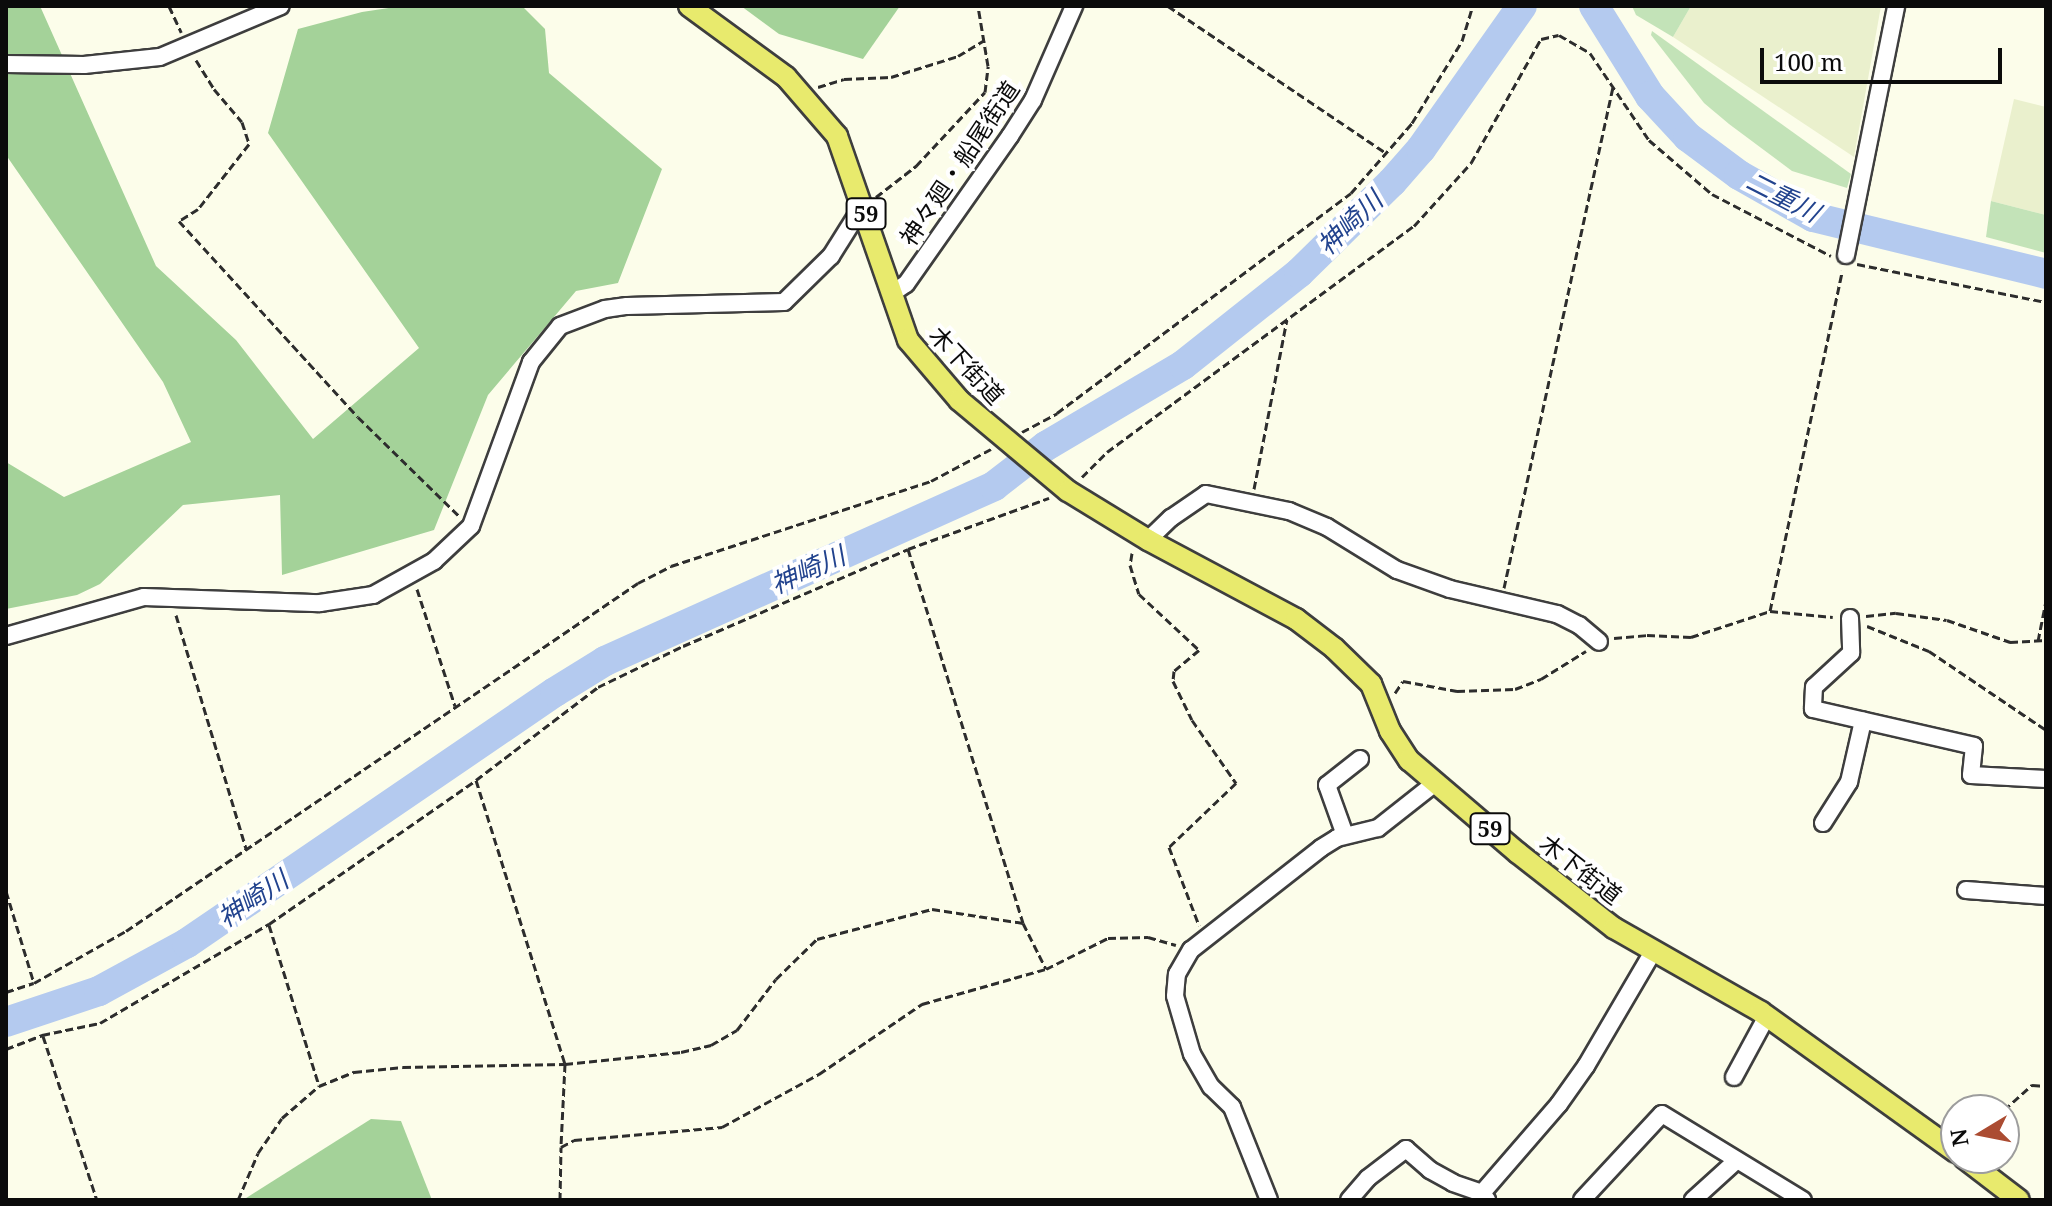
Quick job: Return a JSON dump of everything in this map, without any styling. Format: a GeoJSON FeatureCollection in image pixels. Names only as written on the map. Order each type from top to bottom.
{"type":"FeatureCollection","features":[{"type":"Feature","properties":{"kind":"main road","name":"木下街道"},"geometry":{"type":"LineString","coordinates":[[689,6],[764,59],[804,94],[837,136],[908,340],[923,360],[1008,444]]}},
{"type":"Feature","properties":{"kind":"main road","name":"59"},"geometry":{"type":"LineString","coordinates":[[1008,444],[1062,487]]}},
{"type":"Feature","properties":{"kind":"main road","name":"木下街道"},"geometry":{"type":"LineString","coordinates":[[1062,487],[1142,537],[1296,619],[1357,668],[1371,684],[1398,746],[1434,784],[1614,928],[1767,1016],[1940,1140]]}},
{"type":"Feature","properties":{"kind":"main road"},"geometry":{"type":"LineString","coordinates":[[1985,1174],[2019,1200]]}},
{"type":"Feature","properties":{"kind":"street"},"geometry":{"type":"LineString","coordinates":[[6,64],[134,62],[188,47],[281,6]]}},
{"type":"Feature","properties":{"kind":"street","name":"神々廻・船尾街道"},"geometry":{"type":"LineString","coordinates":[[891,294],[906,284],[1033,100],[1074,6]]}},
{"type":"Feature","properties":{"kind":"street"},"geometry":{"type":"LineString","coordinates":[[1845,258],[1896,6]]}},
{"type":"Feature","properties":{"kind":"street"},"geometry":{"type":"LineString","coordinates":[[6,636],[104,606],[170,595],[352,601],[373,595],[413,574],[457,543],[471,526],[531,362],[560,326],[605,309],[627,306],[784,302],[831,256],[863,205]]}},
{"type":"Feature","properties":{"kind":"street"},"geometry":{"type":"LineString","coordinates":[[1142,537],[1206,494],[1303,515],[1397,570],[1450,589],[1557,614],[1579,625],[1599,642]]}},
{"type":"Feature","properties":{"kind":"street"},"geometry":{"type":"LineString","coordinates":[[1850,618],[1851,653],[1814,687],[1813,709],[1974,746],[1971,775],[2046,779]]}},
{"type":"Feature","properties":{"kind":"street"},"geometry":{"type":"LineString","coordinates":[[1823,823],[1849,782],[1863,721]]}},
{"type":"Feature","properties":{"kind":"street"},"geometry":{"type":"LineString","coordinates":[[1345,835],[1327,785],[1360,759]]}},
{"type":"Feature","properties":{"kind":"street"},"geometry":{"type":"LineString","coordinates":[[1269,1200],[1232,1107],[1211,1087],[1192,1054],[1175,996],[1177,974],[1197,945],[1309,857],[1345,835],[1378,828],[1434,784]]}},
{"type":"Feature","properties":{"kind":"street"},"geometry":{"type":"LineString","coordinates":[[1966,890],[2046,896]]}},
{"type":"Feature","properties":{"kind":"street"},"geometry":{"type":"LineString","coordinates":[[1349,1200],[1368,1178],[1406,1149],[1430,1170],[1485,1197],[1586,1066],[1654,950]]}},
{"type":"Feature","properties":{"kind":"street"},"geometry":{"type":"LineString","coordinates":[[1734,1077],[1767,1016]]}},
{"type":"Feature","properties":{"kind":"street"},"geometry":{"type":"LineString","coordinates":[[1582,1200],[1662,1114],[1803,1200]]}},
{"type":"Feature","properties":{"kind":"street"},"geometry":{"type":"LineString","coordinates":[[1693,1200],[1737,1160]]}},
{"type":"Feature","properties":{"kind":"path"},"geometry":{"type":"LineString","coordinates":[[169,6],[188,47],[214,89],[242,122],[249,144],[198,209],[179,221],[358,417],[446,507],[471,526]]}},
{"type":"Feature","properties":{"kind":"path"},"geometry":{"type":"LineString","coordinates":[[863,205],[916,166],[985,92],[988,66],[986,40],[978,6]]}},
{"type":"Feature","properties":{"kind":"path"},"geometry":{"type":"LineString","coordinates":[[1168,6],[1386,153]]}},
{"type":"Feature","properties":{"kind":"path"},"geometry":{"type":"LineString","coordinates":[[6,992],[34,983],[126,931],[638,583],[671,566],[931,481],[1008,444],[1057,413],[1351,193],[1412,123],[1462,41],[1473,6]]}},
{"type":"Feature","properties":{"kind":"path"},"geometry":{"type":"LineString","coordinates":[[6,1049],[42,1035],[100,1023],[269,924],[476,780],[598,687],[683,646],[908,549],[1062,487],[1414,226],[1471,163],[1541,39],[1559,35],[1590,53],[1649,140],[1712,194],[1845,258],[2046,302]]}},
{"type":"Feature","properties":{"kind":"path"},"geometry":{"type":"LineString","coordinates":[[804,94],[844,79],[891,77],[958,56],[986,40]]}},
{"type":"Feature","properties":{"kind":"path"},"geometry":{"type":"LineString","coordinates":[[1501,599],[1613,87]]}},
{"type":"Feature","properties":{"kind":"path"},"geometry":{"type":"LineString","coordinates":[[1770,611],[1845,258]]}},
{"type":"Feature","properties":{"kind":"path"},"geometry":{"type":"LineString","coordinates":[[1250,504],[1287,318]]}},
{"type":"Feature","properties":{"kind":"path"},"geometry":{"type":"LineString","coordinates":[[561,1147],[574,1140],[610,1135],[722,1127],[819,1074],[922,1004],[1046,969],[1088,946],[1118,937],[1148,937],[1197,945],[1169,847],[1236,783],[1192,720],[1173,681],[1174,671],[1199,650],[1139,594],[1130,565],[1142,537]]}},
{"type":"Feature","properties":{"kind":"path"},"geometry":{"type":"LineString","coordinates":[[908,549],[1023,923],[1046,969]]}},
{"type":"Feature","properties":{"kind":"path"},"geometry":{"type":"LineString","coordinates":[[413,574],[455,706]]}},
{"type":"Feature","properties":{"kind":"path"},"geometry":{"type":"LineString","coordinates":[[170,595],[246,849]]}},
{"type":"Feature","properties":{"kind":"path"},"geometry":{"type":"LineString","coordinates":[[2038,641],[2046,601]]}},
{"type":"Feature","properties":{"kind":"path"},"geometry":{"type":"LineString","coordinates":[[1382,708],[1403,681],[1457,691],[1515,689],[1541,679],[1599,642],[1647,635],[1691,637],[1770,611],[1850,618],[1896,613],[1947,620],[2010,642],[2046,640]]}},
{"type":"Feature","properties":{"kind":"path"},"geometry":{"type":"LineString","coordinates":[[1850,618],[1929,651],[2046,730]]}},
{"type":"Feature","properties":{"kind":"path"},"geometry":{"type":"LineString","coordinates":[[476,780],[565,1064],[560,1200]]}},
{"type":"Feature","properties":{"kind":"path"},"geometry":{"type":"LineString","coordinates":[[6,891],[34,983]]}},
{"type":"Feature","properties":{"kind":"path"},"geometry":{"type":"LineString","coordinates":[[238,1200],[258,1153],[282,1118],[319,1086],[354,1072],[403,1067],[565,1064],[681,1052],[711,1045],[737,1030],[776,979],[817,939],[932,909],[1023,923]]}},
{"type":"Feature","properties":{"kind":"path"},"geometry":{"type":"LineString","coordinates":[[269,924],[319,1086]]}},
{"type":"Feature","properties":{"kind":"path"},"geometry":{"type":"LineString","coordinates":[[42,1035],[97,1200]]}},
{"type":"Feature","properties":{"kind":"path"},"geometry":{"type":"LineString","coordinates":[[2020,1096],[2032,1085],[2046,1086]]}},
{"type":"Feature","properties":{"kind":"green space"},"geometry":{"type":"Polygon","coordinates":[[[6,6],[40,6],[156,266],[236,340],[313,439],[419,348],[268,133],[298,29],[362,12],[402,6],[522,6],[545,29],[549,73],[662,169],[618,283],[576,291],[488,395],[434,530],[282,575],[280,495],[183,505],[100,584],[77,595],[6,609],[6,462],[64,497],[191,442],[163,382],[6,155],[6,6]]]}},
{"type":"Feature","properties":{"kind":"green space"},"geometry":{"type":"Polygon","coordinates":[[[741,6],[900,6],[863,59],[779,34],[741,6]]]}},
{"type":"Feature","properties":{"kind":"green space"},"geometry":{"type":"Polygon","coordinates":[[[1632,6],[1691,6],[1673,37],[1636,15],[1632,6]]]}},
{"type":"Feature","properties":{"kind":"green space"},"geometry":{"type":"Polygon","coordinates":[[[1691,6],[1881,6],[1854,157],[1673,37],[1691,6]]]}},
{"type":"Feature","properties":{"kind":"green space"},"geometry":{"type":"Polygon","coordinates":[[[1652,31],[1851,174],[1847,188],[1792,171],[1729,124],[1704,103],[1651,35],[1652,31]]]}},
{"type":"Feature","properties":{"kind":"green space"},"geometry":{"type":"Polygon","coordinates":[[[2014,99],[2046,107],[2046,215],[1991,201],[2014,99]]]}},
{"type":"Feature","properties":{"kind":"green space"},"geometry":{"type":"Polygon","coordinates":[[[1991,201],[2046,215],[2046,253],[1986,237],[1991,201]]]}},
{"type":"Feature","properties":{"kind":"green space"},"geometry":{"type":"Polygon","coordinates":[[[371,1119],[401,1121],[432,1200],[243,1200],[371,1119]]]}},
{"type":"Feature","properties":{"kind":"waterway","name":"神崎川"},"geometry":{"type":"LineString","coordinates":[[6,1022],[99,991],[187,943],[605,661],[994,486],[1046,446],[1183,365],[1299,273],[1392,182],[1421,149],[1522,6]]}},
{"type":"Feature","properties":{"kind":"waterway","name":"二重川"},"geometry":{"type":"LineString","coordinates":[[1594,6],[1650,96],[1688,137],[1739,175],[1813,217],[2046,274]]}}]}
